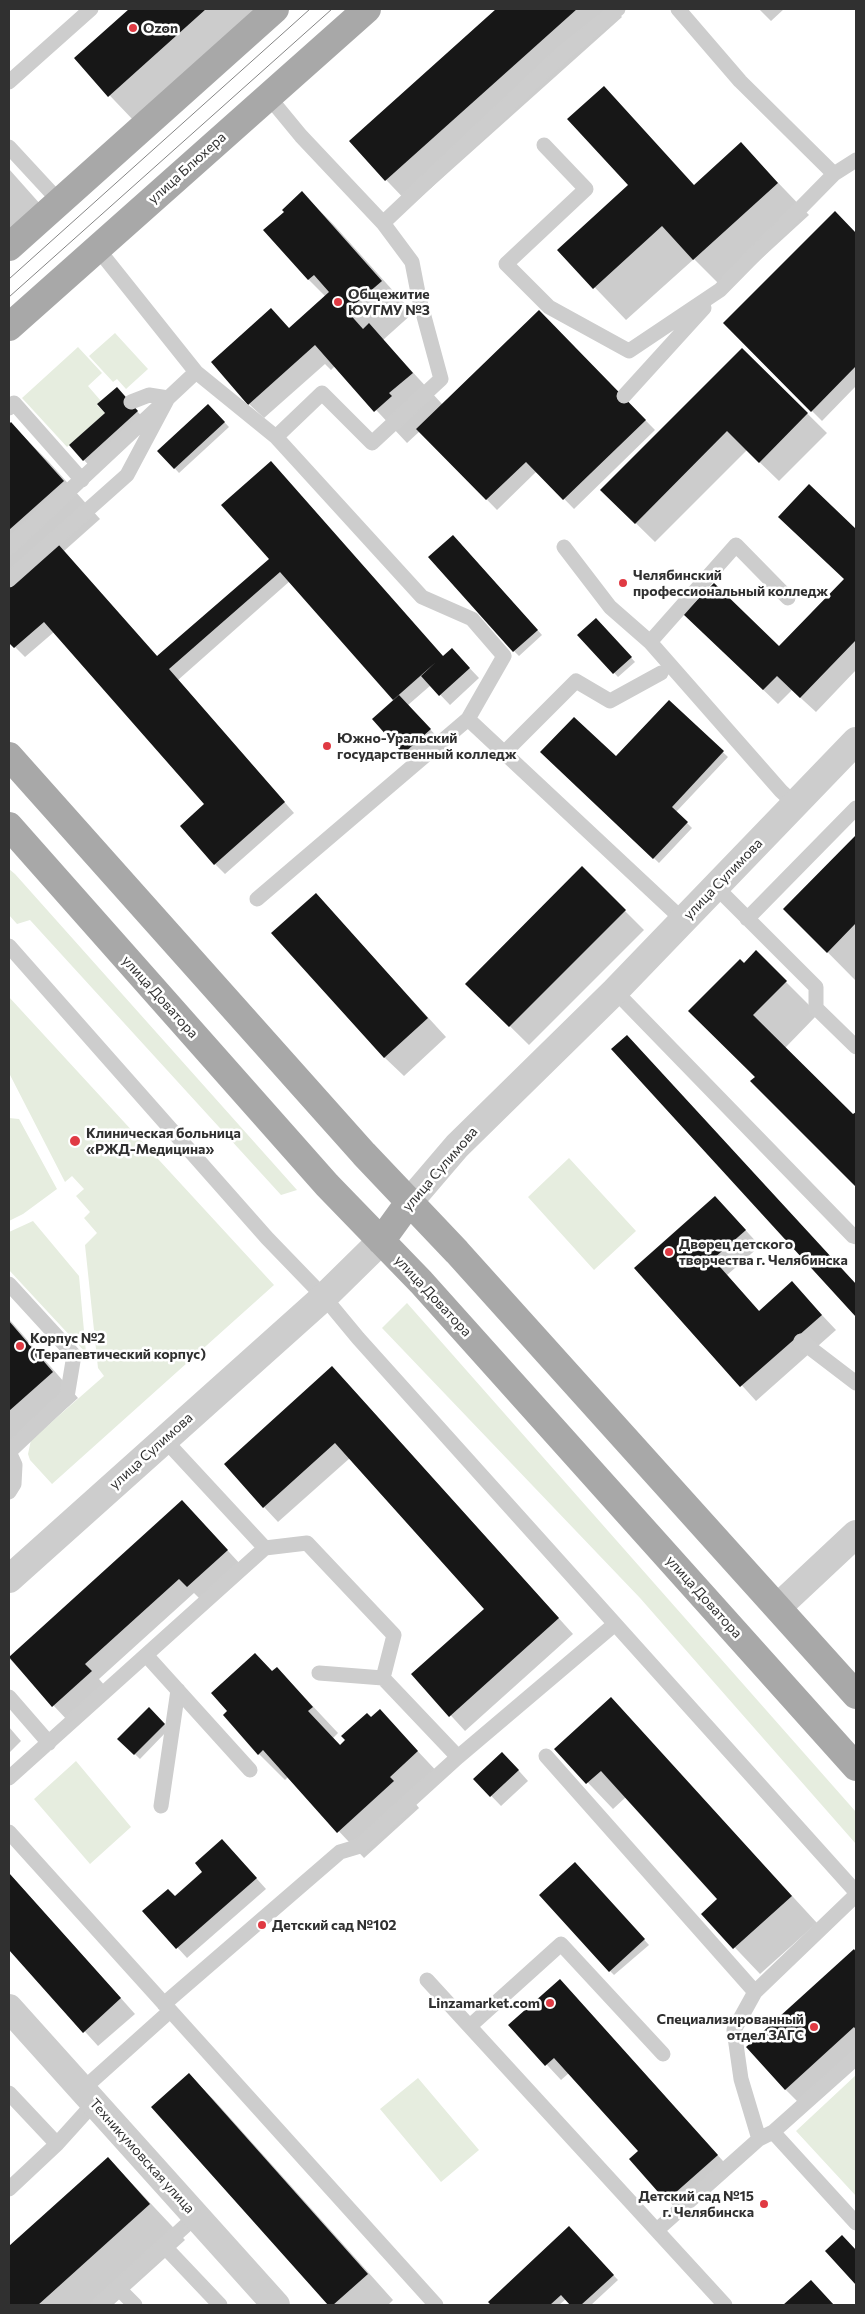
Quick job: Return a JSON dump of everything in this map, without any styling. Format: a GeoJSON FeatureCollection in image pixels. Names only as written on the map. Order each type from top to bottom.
{"type":"FeatureCollection","features":[{"type":"Feature","properties":{"kind":"main road"},"geometry":{"type":"LineString","coordinates":[[9,247],[275,9]]}},
{"type":"Feature","properties":{"kind":"main road","name":"улица Блюхера"},"geometry":{"type":"LineString","coordinates":[[9,327],[367,9]]}},
{"type":"Feature","properties":{"kind":"main road"},"geometry":{"type":"LineString","coordinates":[[9,756],[364,1154],[410,1201],[856,1695]]}},
{"type":"Feature","properties":{"kind":"main road","name":"улица Доватора"},"geometry":{"type":"LineString","coordinates":[[9,826],[321,1178],[428,1290],[856,1767]]}},
{"type":"Feature","properties":{"kind":"main road","name":"улица Сулимова"},"geometry":{"type":"LineString","coordinates":[[381,1241],[410,1201]]}},
{"type":"Feature","properties":{"kind":"street","name":"улица Сулимова"},"geometry":{"type":"LineString","coordinates":[[410,1201],[457,1146],[615,991],[856,741]]}},
{"type":"Feature","properties":{"kind":"street","name":"улица Сулимова"},"geometry":{"type":"LineString","coordinates":[[9,1579],[324,1297],[361,1263],[381,1241]]}},
{"type":"Feature","properties":{"kind":"street"},"geometry":{"type":"LineString","coordinates":[[778,1607],[856,1534]]}},
{"type":"Feature","properties":{"kind":"street","name":"Техникумовская улица"},"geometry":{"type":"LineString","coordinates":[[9,2008],[276,2305]]}},
{"type":"Feature","properties":{"kind":"lane"},"geometry":{"type":"LineString","coordinates":[[9,82],[91,9]]}},
{"type":"Feature","properties":{"kind":"lane"},"geometry":{"type":"LineString","coordinates":[[383,223],[562,54],[618,9]]}},
{"type":"Feature","properties":{"kind":"lane"},"geometry":{"type":"LineString","coordinates":[[678,9],[740,81],[834,174]]}},
{"type":"Feature","properties":{"kind":"lane"},"geometry":{"type":"LineString","coordinates":[[268,96],[301,136],[383,223],[412,262],[441,379],[372,443],[322,393],[276,437]]}},
{"type":"Feature","properties":{"kind":"lane"},"geometry":{"type":"LineString","coordinates":[[544,145],[586,189],[506,264],[549,306],[629,351],[720,290]]}},
{"type":"Feature","properties":{"kind":"lane"},"geometry":{"type":"LineString","coordinates":[[9,148],[59,202]]}},
{"type":"Feature","properties":{"kind":"lane"},"geometry":{"type":"LineString","coordinates":[[624,396],[720,290],[834,174],[856,160]]}},
{"type":"Feature","properties":{"kind":"lane"},"geometry":{"type":"LineString","coordinates":[[97,248],[196,372],[276,437],[422,597],[472,619],[504,656],[468,719],[257,899]]}},
{"type":"Feature","properties":{"kind":"lane"},"geometry":{"type":"LineString","coordinates":[[9,547],[196,372]]}},
{"type":"Feature","properties":{"kind":"lane"},"geometry":{"type":"LineString","coordinates":[[131,402],[149,396],[168,398]]}},
{"type":"Feature","properties":{"kind":"lane"},"geometry":{"type":"LineString","coordinates":[[9,580],[127,475],[168,398]]}},
{"type":"Feature","properties":{"kind":"lane"},"geometry":{"type":"LineString","coordinates":[[9,408],[14,403],[82,480]]}},
{"type":"Feature","properties":{"kind":"lane"},"geometry":{"type":"LineString","coordinates":[[650,642],[736,545],[788,598]]}},
{"type":"Feature","properties":{"kind":"lane"},"geometry":{"type":"LineString","coordinates":[[564,547],[610,607],[650,642],[781,791],[795,804]]}},
{"type":"Feature","properties":{"kind":"lane"},"geometry":{"type":"LineString","coordinates":[[504,753],[576,681],[610,701],[661,674]]}},
{"type":"Feature","properties":{"kind":"lane"},"geometry":{"type":"LineString","coordinates":[[468,719],[683,920]]}},
{"type":"Feature","properties":{"kind":"lane"},"geometry":{"type":"LineString","coordinates":[[747,919],[856,808]]}},
{"type":"Feature","properties":{"kind":"lane"},"geometry":{"type":"LineString","coordinates":[[715,886],[816,987],[816,1008],[856,1047]]}},
{"type":"Feature","properties":{"kind":"lane"},"geometry":{"type":"LineString","coordinates":[[9,946],[267,1238],[324,1297],[856,1894],[755,1992],[734,2030],[741,2079],[759,2140]]}},
{"type":"Feature","properties":{"kind":"lane"},"geometry":{"type":"LineString","coordinates":[[615,991],[856,1237]]}},
{"type":"Feature","properties":{"kind":"lane"},"geometry":{"type":"LineString","coordinates":[[9,1284],[74,1355],[67,1397],[9,1452],[16,1465],[14,1484],[9,1492]]}},
{"type":"Feature","properties":{"kind":"lane"},"geometry":{"type":"LineString","coordinates":[[801,1340],[856,1383]]}},
{"type":"Feature","properties":{"kind":"lane"},"geometry":{"type":"LineString","coordinates":[[164,1439],[265,1548]]}},
{"type":"Feature","properties":{"kind":"lane"},"geometry":{"type":"LineString","coordinates":[[9,1778],[265,1548],[307,1544],[394,1636],[383,1678]]}},
{"type":"Feature","properties":{"kind":"lane"},"geometry":{"type":"LineString","coordinates":[[9,2189],[57,2144],[88,2096],[167,2008],[340,1852],[360,1846],[458,1757],[615,1624]]}},
{"type":"Feature","properties":{"kind":"lane"},"geometry":{"type":"LineString","coordinates":[[146,1655],[250,1770]]}},
{"type":"Feature","properties":{"kind":"lane"},"geometry":{"type":"LineString","coordinates":[[319,1673],[383,1678],[458,1757]]}},
{"type":"Feature","properties":{"kind":"lane"},"geometry":{"type":"LineString","coordinates":[[161,1806],[178,1690]]}},
{"type":"Feature","properties":{"kind":"lane"},"geometry":{"type":"LineString","coordinates":[[9,1697],[49,1743]]}},
{"type":"Feature","properties":{"kind":"lane"},"geometry":{"type":"LineString","coordinates":[[546,1756],[755,1992]]}},
{"type":"Feature","properties":{"kind":"lane"},"geometry":{"type":"LineString","coordinates":[[9,1832],[436,2305]]}},
{"type":"Feature","properties":{"kind":"lane"},"geometry":{"type":"LineString","coordinates":[[470,2026],[561,1944],[663,2054]]}},
{"type":"Feature","properties":{"kind":"lane"},"geometry":{"type":"LineString","coordinates":[[427,1980],[726,2305]]}},
{"type":"Feature","properties":{"kind":"lane"},"geometry":{"type":"LineString","coordinates":[[657,2230],[759,2140],[773,2132],[856,2058]]}},
{"type":"Feature","properties":{"kind":"lane"},"geometry":{"type":"LineString","coordinates":[[9,2093],[57,2144]]}},
{"type":"Feature","properties":{"kind":"lane"},"geometry":{"type":"LineString","coordinates":[[773,2132],[856,2223]]}},
{"type":"Feature","properties":{"kind":"lane"},"geometry":{"type":"LineString","coordinates":[[99,2305],[196,2216]]}},
{"type":"Feature","properties":{"kind":"lane"},"geometry":{"type":"LineString","coordinates":[[164,2246],[220,2305]]}},
{"type":"Feature","properties":{"kind":"lane"},"geometry":{"type":"LineString","coordinates":[[118,2288],[135,2305]]}},
{"type":"Feature","properties":{"kind":"shaded area"},"geometry":{"type":"Polygon","coordinates":[[[115,333],[148,369],[126,389],[117,379],[113,382],[89,356],[115,333]]]}},
{"type":"Feature","properties":{"kind":"shaded area"},"geometry":{"type":"Polygon","coordinates":[[[78,347],[102,373],[88,386],[101,401],[97,405],[105,413],[67,447],[22,398],[78,347]]]}},
{"type":"Feature","properties":{"kind":"shaded area"},"geometry":{"type":"Polygon","coordinates":[[[9,869],[297,1190],[281,1195],[30,920],[17,924],[9,915],[9,869]]]}},
{"type":"Feature","properties":{"kind":"shaded area","name":"Клиническая больница «РЖД-Медицина»"},"geometry":{"type":"Polygon","coordinates":[[[9,997],[274,1285],[52,1484],[30,1460],[28,1454],[31,1440],[104,1376],[98,1368],[85,1245],[97,1233],[84,1218],[90,1212],[76,1196],[84,1189],[72,1176],[65,1182],[9,1073],[9,997]]]}},
{"type":"Feature","properties":{"kind":"shaded area"},"geometry":{"type":"Polygon","coordinates":[[[9,1118],[19,1119],[57,1189],[23,1214],[9,1221],[9,1118]]]}},
{"type":"Feature","properties":{"kind":"shaded area"},"geometry":{"type":"Polygon","coordinates":[[[569,1158],[636,1231],[594,1270],[528,1197],[569,1158]]]}},
{"type":"Feature","properties":{"kind":"shaded area"},"geometry":{"type":"Polygon","coordinates":[[[33,1221],[79,1276],[86,1353],[9,1270],[9,1232],[33,1221]]]}},
{"type":"Feature","properties":{"kind":"shaded area"},"geometry":{"type":"Polygon","coordinates":[[[407,1303],[856,1812],[856,1844],[640,1598],[382,1328],[407,1303]]]}},
{"type":"Feature","properties":{"kind":"shaded area"},"geometry":{"type":"Polygon","coordinates":[[[76,1761],[131,1827],[90,1864],[34,1799],[76,1761]]]}},
{"type":"Feature","properties":{"kind":"shaded area"},"geometry":{"type":"Polygon","coordinates":[[[856,2075],[856,2196],[796,2131],[856,2075]]]}},
{"type":"Feature","properties":{"kind":"shaded area"},"geometry":{"type":"Polygon","coordinates":[[[418,2078],[479,2150],[441,2182],[380,2109],[418,2078]]]}},
{"type":"Feature","properties":{"kind":"building"},"geometry":{"type":"Polygon","coordinates":[[[129,9],[206,9],[108,97],[74,58],[129,9]]]}},
{"type":"Feature","properties":{"kind":"building"},"geometry":{"type":"Polygon","coordinates":[[[496,9],[577,9],[385,181],[349,141],[496,9]]]}},
{"type":"Feature","properties":{"kind":"building"},"geometry":{"type":"Polygon","coordinates":[[[604,86],[694,185],[741,142],[778,183],[693,260],[662,226],[593,289],[557,250],[628,185],[567,119],[604,86]]]}},
{"type":"Feature","properties":{"kind":"building","name":"Общежитие ЮУГМУ №3"},"geometry":{"type":"Polygon","coordinates":[[[302,191],[382,281],[347,311],[363,329],[369,323],[413,373],[389,393],[392,396],[374,412],[315,345],[248,405],[211,362],[271,308],[289,328],[329,292],[314,275],[308,280],[263,230],[284,212],[282,210],[302,191]]]}},
{"type":"Feature","properties":{"kind":"building"},"geometry":{"type":"Polygon","coordinates":[[[835,211],[856,233],[856,366],[811,412],[723,323],[835,211]]]}},
{"type":"Feature","properties":{"kind":"building"},"geometry":{"type":"Polygon","coordinates":[[[539,310],[646,420],[563,500],[526,462],[486,500],[416,429],[539,310]]]}},
{"type":"Feature","properties":{"kind":"building"},"geometry":{"type":"Polygon","coordinates":[[[742,348],[808,413],[759,463],[727,431],[635,524],[600,490],[742,348]]]}},
{"type":"Feature","properties":{"kind":"building"},"geometry":{"type":"Polygon","coordinates":[[[117,387],[138,411],[83,461],[69,445],[105,413],[97,404],[117,387]]]}},
{"type":"Feature","properties":{"kind":"building"},"geometry":{"type":"Polygon","coordinates":[[[208,404],[225,422],[174,469],[157,451],[208,404]]]}},
{"type":"Feature","properties":{"kind":"building"},"geometry":{"type":"Polygon","coordinates":[[[11,422],[64,481],[9,530],[9,424],[11,422]]]}},
{"type":"Feature","properties":{"kind":"building"},"geometry":{"type":"Polygon","coordinates":[[[271,461],[443,656],[452,648],[470,668],[439,696],[421,676],[436,662],[393,700],[280,572],[169,669],[285,802],[214,865],[180,826],[204,804],[44,622],[14,648],[9,643],[9,587],[58,544],[157,656],[269,559],[221,505],[271,461]]]}},
{"type":"Feature","properties":{"kind":"building"},"geometry":{"type":"Polygon","coordinates":[[[809,484],[856,529],[856,640],[800,698],[777,676],[763,690],[683,614],[714,583],[779,646],[844,579],[778,517],[809,484]]]}},
{"type":"Feature","properties":{"kind":"building"},"geometry":{"type":"Polygon","coordinates":[[[453,535],[538,630],[513,652],[428,557],[453,535]]]}},
{"type":"Feature","properties":{"kind":"building"},"geometry":{"type":"Polygon","coordinates":[[[596,618],[632,657],[613,674],[577,635],[596,618]]]}},
{"type":"Feature","properties":{"kind":"building"},"geometry":{"type":"Polygon","coordinates":[[[399,695],[431,729],[403,754],[372,719],[399,695]]]}},
{"type":"Feature","properties":{"kind":"building"},"geometry":{"type":"Polygon","coordinates":[[[669,700],[724,751],[672,807],[688,822],[653,859],[540,752],[574,717],[616,756],[669,700]]]}},
{"type":"Feature","properties":{"kind":"building"},"geometry":{"type":"Polygon","coordinates":[[[856,835],[856,923],[827,953],[783,909],[856,835]]]}},
{"type":"Feature","properties":{"kind":"building"},"geometry":{"type":"Polygon","coordinates":[[[582,866],[626,910],[509,1027],[465,984],[582,866]]]}},
{"type":"Feature","properties":{"kind":"building"},"geometry":{"type":"Polygon","coordinates":[[[316,893],[428,1018],[384,1058],[271,933],[316,893]]]}},
{"type":"Feature","properties":{"kind":"building"},"geometry":{"type":"Polygon","coordinates":[[[756,950],[787,981],[753,1015],[853,1114],[856,1112],[856,1187],[750,1081],[755,1077],[688,1011],[740,959],[744,963],[756,950]]]}},
{"type":"Feature","properties":{"kind":"building"},"geometry":{"type":"Polygon","coordinates":[[[627,1035],[856,1284],[856,1317],[611,1049],[627,1035]]]}},
{"type":"Feature","properties":{"kind":"building"},"geometry":{"type":"Polygon","coordinates":[[[715,1196],[746,1230],[713,1259],[759,1311],[792,1281],[822,1315],[740,1387],[634,1268],[715,1196]]]}},
{"type":"Feature","properties":{"kind":"building","name":"Корпус №2 (Терапевтический корпус)"},"geometry":{"type":"Polygon","coordinates":[[[9,1321],[53,1372],[9,1411],[9,1321]]]}},
{"type":"Feature","properties":{"kind":"building"},"geometry":{"type":"Polygon","coordinates":[[[332,1366],[559,1618],[449,1717],[411,1674],[484,1609],[335,1443],[263,1508],[224,1464],[332,1366]]]}},
{"type":"Feature","properties":{"kind":"building"},"geometry":{"type":"Polygon","coordinates":[[[182,1500],[228,1550],[187,1587],[179,1579],[85,1664],[92,1671],[52,1707],[9,1657],[182,1500]]]}},
{"type":"Feature","properties":{"kind":"building"},"geometry":{"type":"Polygon","coordinates":[[[255,1653],[272,1671],[277,1667],[313,1707],[308,1711],[340,1745],[345,1740],[341,1736],[367,1713],[371,1717],[380,1709],[418,1751],[390,1777],[394,1781],[337,1833],[263,1750],[258,1755],[223,1715],[227,1711],[211,1693],[255,1653]]]}},
{"type":"Feature","properties":{"kind":"building"},"geometry":{"type":"Polygon","coordinates":[[[611,1697],[792,1896],[733,1949],[701,1914],[717,1899],[601,1771],[586,1784],[554,1749],[611,1697]]]}},
{"type":"Feature","properties":{"kind":"building"},"geometry":{"type":"Polygon","coordinates":[[[149,1707],[165,1724],[134,1755],[117,1739],[149,1707]]]}},
{"type":"Feature","properties":{"kind":"building"},"geometry":{"type":"Polygon","coordinates":[[[502,1752],[519,1770],[490,1797],[473,1779],[502,1752]]]}},
{"type":"Feature","properties":{"kind":"building"},"geometry":{"type":"Polygon","coordinates":[[[222,1839],[257,1878],[176,1949],[142,1911],[168,1889],[175,1896],[202,1872],[195,1863],[222,1839]]]}},
{"type":"Feature","properties":{"kind":"building"},"geometry":{"type":"Polygon","coordinates":[[[575,1862],[645,1939],[609,1972],[539,1895],[575,1862]]]}},
{"type":"Feature","properties":{"kind":"building"},"geometry":{"type":"Polygon","coordinates":[[[9,1873],[121,1998],[83,2033],[9,1950],[9,1873]]]}},
{"type":"Feature","properties":{"kind":"building"},"geometry":{"type":"Polygon","coordinates":[[[854,1949],[856,1952],[856,2030],[854,2027],[785,2090],[746,2047],[854,1949]]]}},
{"type":"Feature","properties":{"kind":"building"},"geometry":{"type":"Polygon","coordinates":[[[560,1979],[718,2155],[666,2201],[629,2159],[638,2151],[554,2058],[545,2066],[508,2025],[560,1979]]]}},
{"type":"Feature","properties":{"kind":"building"},"geometry":{"type":"Polygon","coordinates":[[[189,2073],[368,2274],[333,2305],[328,2305],[151,2107],[189,2073]]]}},
{"type":"Feature","properties":{"kind":"building"},"geometry":{"type":"Polygon","coordinates":[[[108,2157],[150,2204],[38,2305],[9,2305],[9,2246],[108,2157]]]}},
{"type":"Feature","properties":{"kind":"building"},"geometry":{"type":"Polygon","coordinates":[[[569,2226],[614,2275],[581,2305],[570,2305],[561,2295],[550,2305],[491,2305],[488,2302],[569,2226]]]}},
{"type":"Feature","properties":{"kind":"building"},"geometry":{"type":"Polygon","coordinates":[[[842,2235],[856,2250],[856,2285],[825,2251],[842,2235]]]}},
{"type":"Feature","properties":{"kind":"building"},"geometry":{"type":"Polygon","coordinates":[[[811,2280],[834,2305],[783,2305],[811,2280]]]}},
{"type":"Feature","properties":{"kind":"tram line"},"geometry":{"type":"LineString","coordinates":[[9,279],[310,9]]}},
{"type":"Feature","properties":{"kind":"tram line"},"geometry":{"type":"LineString","coordinates":[[9,297],[332,9]]}},
{"type":"Feature","properties":{"kind":"place","name":"Ozon"},"geometry":{"type":"Point","coordinates":[133,28]}},
{"type":"Feature","properties":{"kind":"place","name":"Общежитие ЮУГМУ №3"},"geometry":{"type":"Point","coordinates":[338,302]}},
{"type":"Feature","properties":{"kind":"place","name":"Челябинский профессиональный колледж"},"geometry":{"type":"Point","coordinates":[623,583]}},
{"type":"Feature","properties":{"kind":"place","name":"Южно-Уральский государственный колледж"},"geometry":{"type":"Point","coordinates":[327,746]}},
{"type":"Feature","properties":{"kind":"place","name":"Клиническая больница «РЖД-Медицина»"},"geometry":{"type":"Point","coordinates":[75,1141]}},
{"type":"Feature","properties":{"kind":"place","name":"Дворец детского творчества г. Челябинска"},"geometry":{"type":"Point","coordinates":[669,1252]}},
{"type":"Feature","properties":{"kind":"place","name":"Корпус №2 (Терапевтический корпус)"},"geometry":{"type":"Point","coordinates":[20,1346]}},
{"type":"Feature","properties":{"kind":"place","name":"Детский сад №102"},"geometry":{"type":"Point","coordinates":[262,1925]}},
{"type":"Feature","properties":{"kind":"place","name":"Linzamarket.com"},"geometry":{"type":"Point","coordinates":[550,2003]}},
{"type":"Feature","properties":{"kind":"place","name":"Специализированный отдел ЗАГС"},"geometry":{"type":"Point","coordinates":[814,2027]}},
{"type":"Feature","properties":{"kind":"place","name":"Детский сад №15 г. Челябинска"},"geometry":{"type":"Point","coordinates":[764,2204]}}]}
